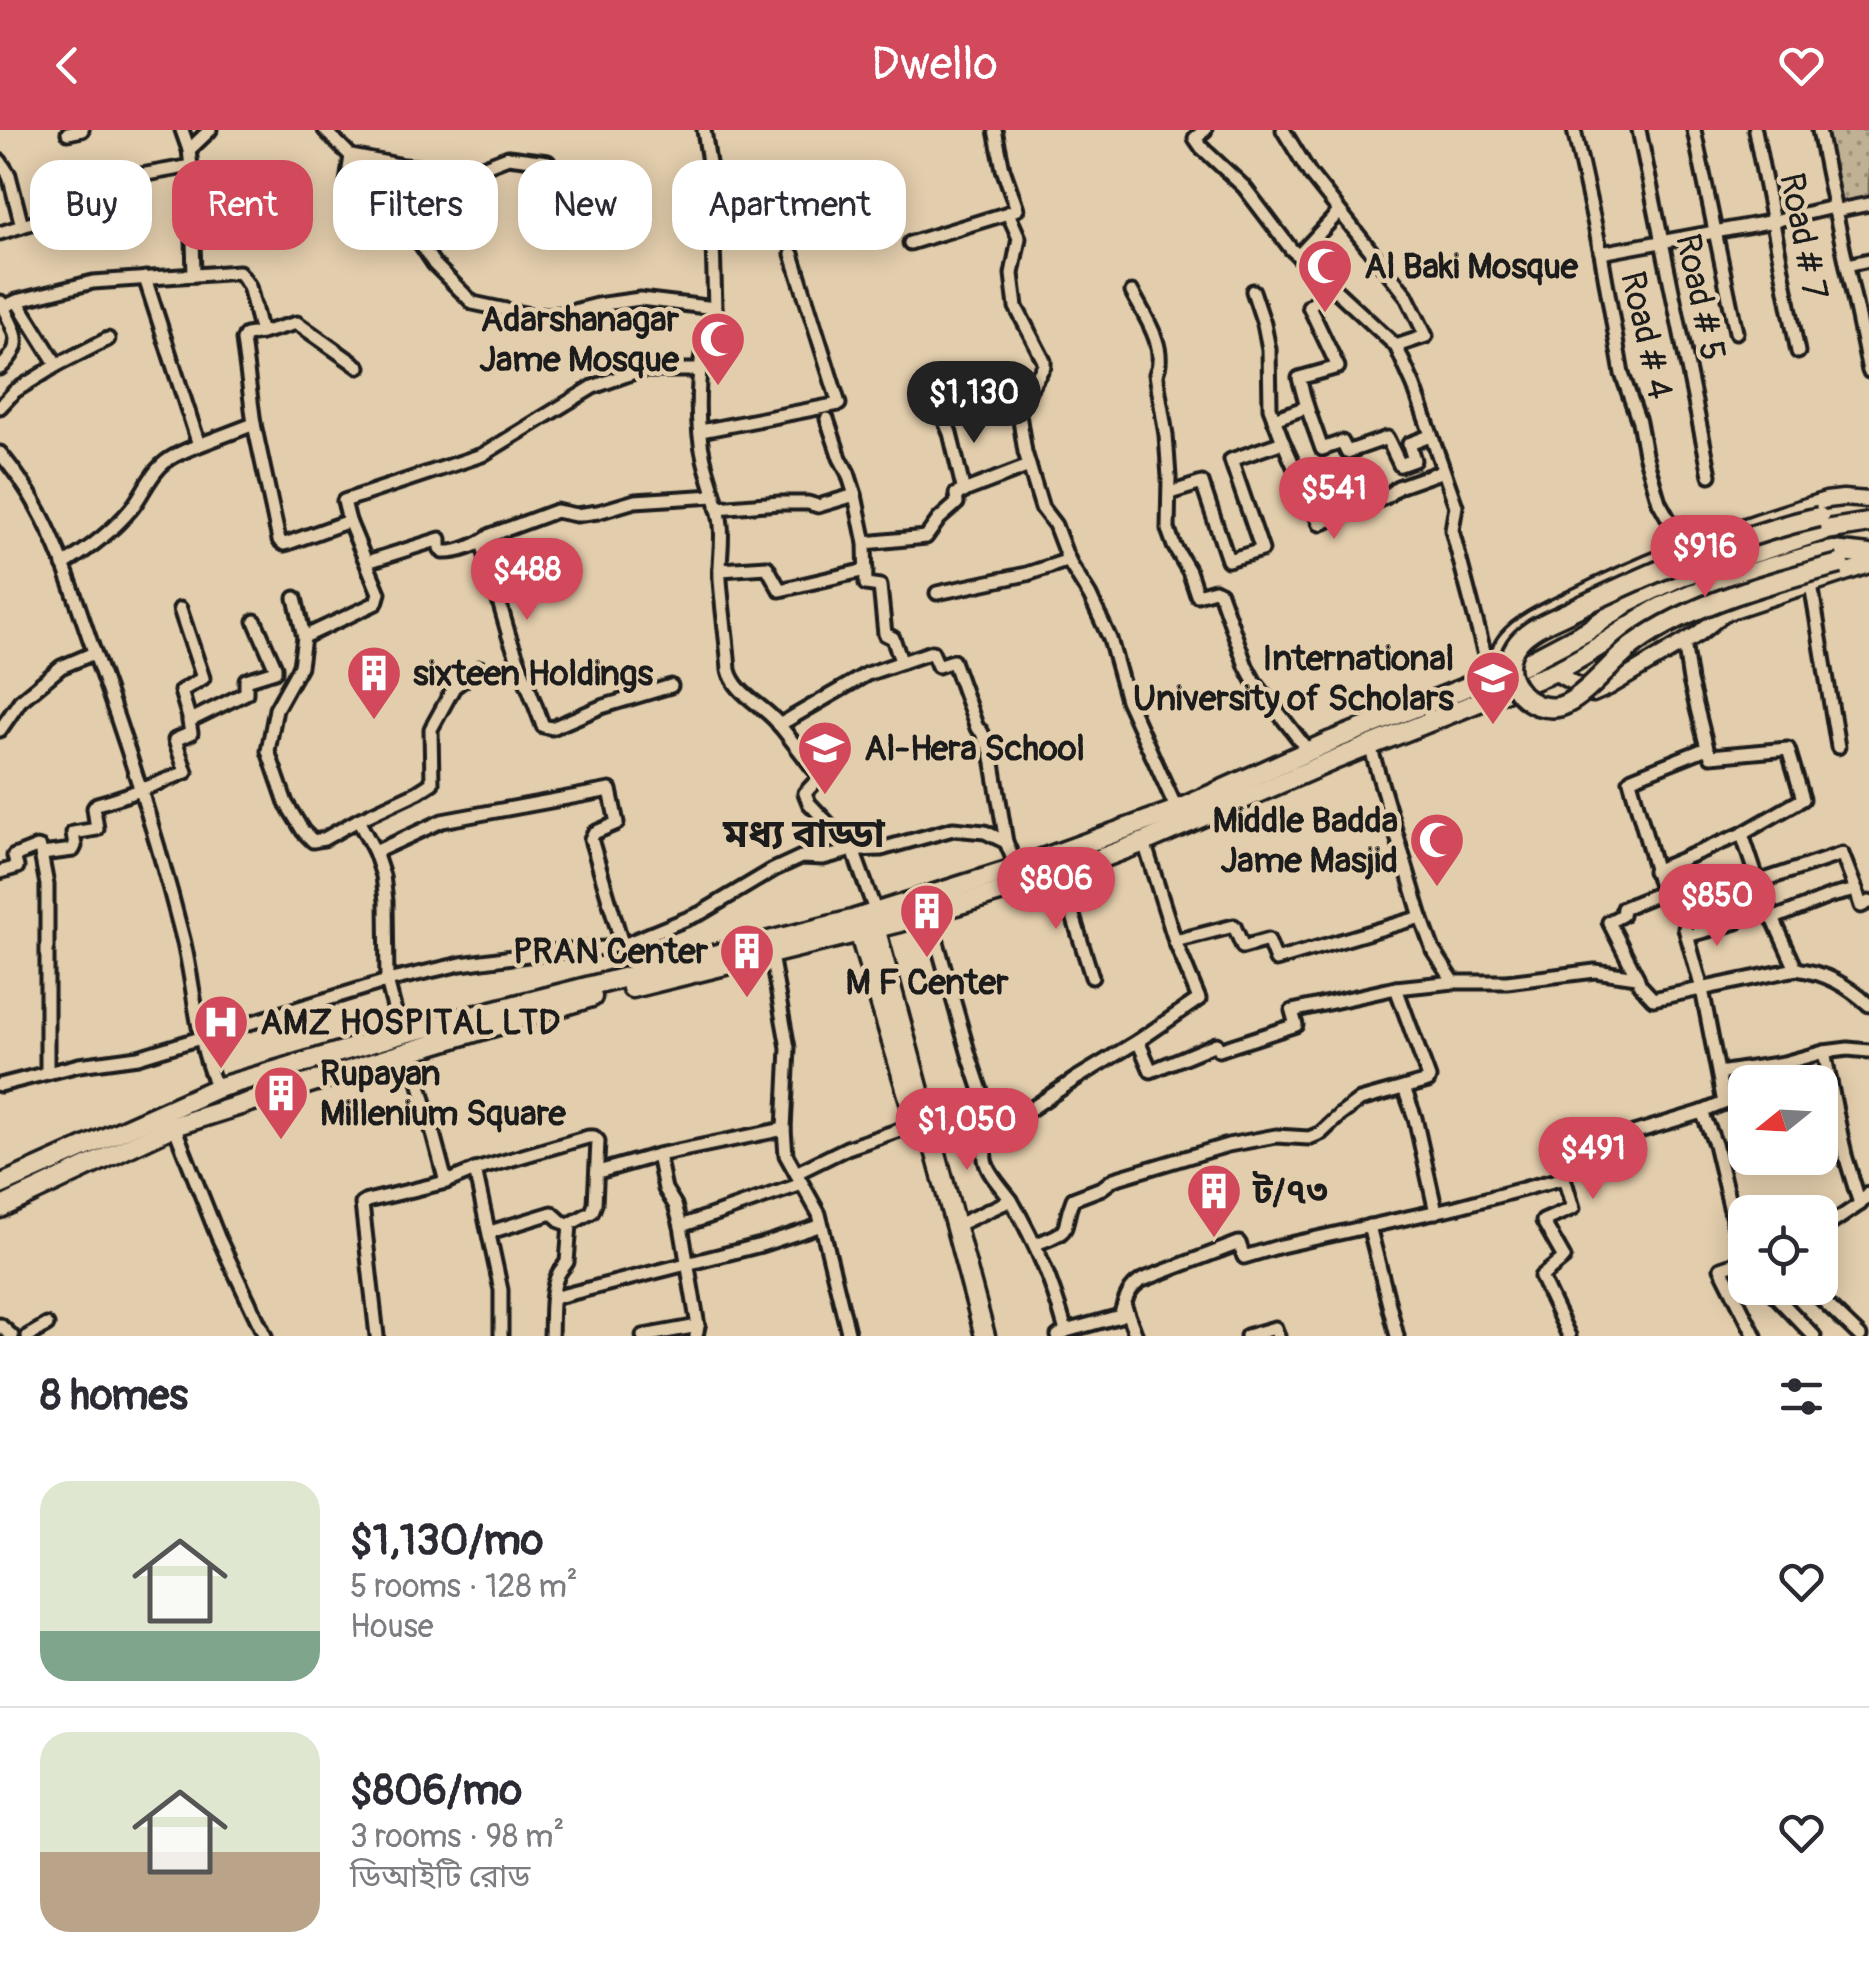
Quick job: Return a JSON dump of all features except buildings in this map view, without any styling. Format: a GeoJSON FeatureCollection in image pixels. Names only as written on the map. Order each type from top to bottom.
{"type":"FeatureCollection","features":[{"type":"Feature","properties":{"kind":"main road"},"geometry":{"type":"LineString","coordinates":[[1868,523],[1819,517],[1696,556],[1634,582],[1521,639],[1511,654],[1514,684],[1523,696],[1538,705],[1564,706],[1623,653],[1674,620],[1736,596],[1868,558]]}},
{"type":"Feature","properties":{"kind":"main road"},"geometry":{"type":"LineString","coordinates":[[0,1185],[217,1088],[401,1034],[866,923],[929,914],[1549,652],[1628,602],[1681,576],[1826,530],[1868,523]]}},
{"type":"Feature","properties":{"kind":"main road"},"geometry":{"type":"LineString","coordinates":[[0,1208],[174,1126],[411,1051],[592,997],[771,955],[1016,875],[1060,874],[1570,665],[1657,610],[1688,596],[1818,554],[1833,551],[1868,558]]}},
{"type":"Feature","properties":{"kind":"main road"},"geometry":{"type":"LineString","coordinates":[[866,923],[985,1336]]}},
{"type":"Feature","properties":{"kind":"main road"},"geometry":{"type":"LineString","coordinates":[[922,1121],[973,1336]]}},
{"type":"Feature","properties":{"kind":"street"},"geometry":{"type":"LineString","coordinates":[[68,133],[82,130]]}},
{"type":"Feature","properties":{"kind":"street"},"geometry":{"type":"LineString","coordinates":[[182,130],[190,160]]}},
{"type":"Feature","properties":{"kind":"street"},"geometry":{"type":"LineString","coordinates":[[189,150],[210,130]]}},
{"type":"Feature","properties":{"kind":"street"},"geometry":{"type":"LineString","coordinates":[[325,130],[351,156],[404,166],[477,169],[508,157],[532,160]]}},
{"type":"Feature","properties":{"kind":"street"},"geometry":{"type":"LineString","coordinates":[[704,130],[711,176],[715,308],[700,370],[702,454],[723,544],[720,570],[732,680],[779,725],[818,775],[805,793],[809,803],[852,850],[866,923]]}},
{"type":"Feature","properties":{"kind":"street"},"geometry":{"type":"LineString","coordinates":[[910,243],[1016,210],[995,130]]}},
{"type":"Feature","properties":{"kind":"street"},"geometry":{"type":"LineString","coordinates":[[1205,130],[1195,138],[1202,148],[1244,187],[1298,256],[1396,346],[1456,506],[1452,530],[1494,676]]}},
{"type":"Feature","properties":{"kind":"street"},"geometry":{"type":"LineString","coordinates":[[1284,130],[1310,174],[1406,294],[1426,336],[1396,346]]}},
{"type":"Feature","properties":{"kind":"street","name":"Road # 4"},"geometry":{"type":"LineString","coordinates":[[1574,130],[1622,374],[1639,422],[1659,502],[1684,547]]}},
{"type":"Feature","properties":{"kind":"street","name":"Road # 5"},"geometry":{"type":"LineString","coordinates":[[1639,130],[1710,475]]}},
{"type":"Feature","properties":{"kind":"street"},"geometry":{"type":"LineString","coordinates":[[1694,130],[1736,332]]}},
{"type":"Feature","properties":{"kind":"street","name":"Road # 7"},"geometry":{"type":"LineString","coordinates":[[1755,130],[1798,352]]}},
{"type":"Feature","properties":{"kind":"street"},"geometry":{"type":"LineString","coordinates":[[1819,130],[1869,371]]}},
{"type":"Feature","properties":{"kind":"street"},"geometry":{"type":"LineString","coordinates":[[351,156],[345,196],[420,243],[434,264],[473,303],[534,316],[640,299],[715,308]]}},
{"type":"Feature","properties":{"kind":"street"},"geometry":{"type":"LineString","coordinates":[[0,161],[8,175],[22,226]]}},
{"type":"Feature","properties":{"kind":"street"},"geometry":{"type":"LineString","coordinates":[[0,233],[102,202],[102,182],[172,169]]}},
{"type":"Feature","properties":{"kind":"street"},"geometry":{"type":"LineString","coordinates":[[1601,253],[1869,204]]}},
{"type":"Feature","properties":{"kind":"street"},"geometry":{"type":"LineString","coordinates":[[1298,256],[1339,212]]}},
{"type":"Feature","properties":{"kind":"street"},"geometry":{"type":"LineString","coordinates":[[1008,213],[1019,238],[1012,274],[1016,307],[1044,361],[1018,408],[1030,466],[1042,508],[1055,525],[1068,560],[1110,639],[1127,700],[1177,810]]}},
{"type":"Feature","properties":{"kind":"street"},"geometry":{"type":"LineString","coordinates":[[193,250],[194,275]]}},
{"type":"Feature","properties":{"kind":"street"},"geometry":{"type":"LineString","coordinates":[[701,431],[839,404],[792,254]]}},
{"type":"Feature","properties":{"kind":"street"},"geometry":{"type":"LineString","coordinates":[[1848,265],[1869,260]]}},
{"type":"Feature","properties":{"kind":"street"},"geometry":{"type":"LineString","coordinates":[[0,368],[17,347],[1,304],[93,282],[239,272],[249,286],[261,332]]}},
{"type":"Feature","properties":{"kind":"street"},"geometry":{"type":"LineString","coordinates":[[144,278],[199,446]]}},
{"type":"Feature","properties":{"kind":"street"},"geometry":{"type":"LineString","coordinates":[[1331,288],[1309,306],[1338,367],[1299,378],[1322,450],[1342,442],[1347,452],[1388,438],[1398,464],[1402,465],[1414,460],[1409,444],[1430,436]]}},
{"type":"Feature","properties":{"kind":"street"},"geometry":{"type":"LineString","coordinates":[[1253,291],[1269,350],[1270,408],[1320,524],[1386,497],[1398,486],[1444,471]]}},
{"type":"Feature","properties":{"kind":"street"},"geometry":{"type":"LineString","coordinates":[[1132,292],[1156,339],[1160,368],[1156,378],[1166,435],[1170,493],[1168,529],[1174,546],[1197,595],[1215,590],[1220,593],[1254,681],[1309,752]]}},
{"type":"Feature","properties":{"kind":"street"},"geometry":{"type":"LineString","coordinates":[[17,301],[57,365]]}},
{"type":"Feature","properties":{"kind":"street"},"geometry":{"type":"LineString","coordinates":[[348,521],[288,543],[279,540],[254,424],[243,340],[246,335],[297,323],[358,367]]}},
{"type":"Feature","properties":{"kind":"street"},"geometry":{"type":"LineString","coordinates":[[0,407],[15,391],[108,338]]}},
{"type":"Feature","properties":{"kind":"street"},"geometry":{"type":"LineString","coordinates":[[304,637],[376,603],[378,593],[348,521],[344,501],[482,455],[593,387],[640,370],[700,370]]}},
{"type":"Feature","properties":{"kind":"street"},"geometry":{"type":"LineString","coordinates":[[1274,418],[1307,407]]}},
{"type":"Feature","properties":{"kind":"street"},"geometry":{"type":"LineString","coordinates":[[941,412],[964,492]]}},
{"type":"Feature","properties":{"kind":"street"},"geometry":{"type":"LineString","coordinates":[[828,419],[855,495],[865,543],[866,585],[880,586],[886,634],[893,638],[901,661]]}},
{"type":"Feature","properties":{"kind":"street"},"geometry":{"type":"LineString","coordinates":[[63,564],[113,528],[133,507],[158,468],[175,455],[254,424]]}},
{"type":"Feature","properties":{"kind":"street"},"geometry":{"type":"LineString","coordinates":[[1170,493],[1202,483],[1228,560],[1261,552],[1231,460],[1283,442]]}},
{"type":"Feature","properties":{"kind":"street"},"geometry":{"type":"LineString","coordinates":[[0,453],[24,485],[63,564],[141,788],[192,977],[207,1066],[217,1088]]}},
{"type":"Feature","properties":{"kind":"street"},"geometry":{"type":"LineString","coordinates":[[865,543],[926,538],[956,503],[956,494],[1030,466]]}},
{"type":"Feature","properties":{"kind":"street"},"geometry":{"type":"LineString","coordinates":[[367,562],[440,539],[440,548],[449,553],[556,512],[598,512],[636,501],[818,506],[855,495]]}},
{"type":"Feature","properties":{"kind":"street"},"geometry":{"type":"LineString","coordinates":[[1494,676],[1505,642],[1532,620],[1617,576],[1684,547],[1826,500],[1869,500]]}},
{"type":"Feature","properties":{"kind":"street"},"geometry":{"type":"LineString","coordinates":[[482,542],[509,636],[543,726],[552,728],[672,686]]}},
{"type":"Feature","properties":{"kind":"street"},"geometry":{"type":"LineString","coordinates":[[1554,672],[1593,694],[1698,634],[1724,613],[1811,584],[1868,558]]}},
{"type":"Feature","properties":{"kind":"street"},"geometry":{"type":"LineString","coordinates":[[937,592],[1027,574],[1068,560]]}},
{"type":"Feature","properties":{"kind":"street"},"geometry":{"type":"LineString","coordinates":[[720,570],[767,567],[780,590],[866,570]]}},
{"type":"Feature","properties":{"kind":"street"},"geometry":{"type":"LineString","coordinates":[[1811,584],[1838,747]]}},
{"type":"Feature","properties":{"kind":"street"},"geometry":{"type":"LineString","coordinates":[[295,598],[304,637],[300,666],[276,709],[268,751],[286,803],[313,841],[324,839],[432,783],[430,729],[454,687],[480,668]]}},
{"type":"Feature","properties":{"kind":"street"},"geometry":{"type":"LineString","coordinates":[[42,854],[73,850],[73,833],[98,829],[95,806],[186,772],[175,740],[191,733],[181,691],[203,678],[180,609]]}},
{"type":"Feature","properties":{"kind":"street"},"geometry":{"type":"LineString","coordinates":[[190,721],[246,693],[246,680],[275,671],[255,621]]}},
{"type":"Feature","properties":{"kind":"street"},"geometry":{"type":"LineString","coordinates":[[1654,871],[1742,834],[1804,800],[1788,748],[1711,756],[1684,642]]}},
{"type":"Feature","properties":{"kind":"street"},"geometry":{"type":"LineString","coordinates":[[779,725],[867,674],[901,661],[932,652],[938,666],[954,662],[977,728],[990,748],[1006,842],[1016,875]]}},
{"type":"Feature","properties":{"kind":"street"},"geometry":{"type":"LineString","coordinates":[[0,730],[20,702],[61,667],[94,654]]}},
{"type":"Feature","properties":{"kind":"street"},"geometry":{"type":"LineString","coordinates":[[1370,746],[1420,917],[1433,950],[1454,982]]}},
{"type":"Feature","properties":{"kind":"street"},"geometry":{"type":"LineString","coordinates":[[1707,748],[1630,780],[1660,893],[1623,908],[1622,915],[1609,922],[1640,985],[1652,1000],[1796,969],[1836,980],[1869,1006]]}},
{"type":"Feature","properties":{"kind":"street"},"geometry":{"type":"LineString","coordinates":[[375,852],[442,821],[610,790],[617,824],[594,832],[591,838],[622,944]]}},
{"type":"Feature","properties":{"kind":"street"},"geometry":{"type":"LineString","coordinates":[[358,820],[383,876],[387,981],[401,1034]]}},
{"type":"Feature","properties":{"kind":"street"},"geometry":{"type":"LineString","coordinates":[[0,1085],[47,1072],[138,1058],[387,981],[461,964],[622,944],[701,913],[791,859],[881,849],[953,828],[985,832],[1006,842]]}},
{"type":"Feature","properties":{"kind":"street"},"geometry":{"type":"LineString","coordinates":[[1742,834],[1772,919],[1796,969]]}},
{"type":"Feature","properties":{"kind":"street"},"geometry":{"type":"LineString","coordinates":[[1122,1310],[1062,1334],[1054,1290],[1036,1244],[984,1156],[985,1145],[995,1134],[1199,999],[1175,941],[1144,842]]}},
{"type":"Feature","properties":{"kind":"street"},"geometry":{"type":"LineString","coordinates":[[0,872],[16,867],[14,856],[39,846],[48,885],[47,1072]]}},
{"type":"Feature","properties":{"kind":"street"},"geometry":{"type":"LineString","coordinates":[[1758,882],[1842,854],[1860,906],[1869,902]]}},
{"type":"Feature","properties":{"kind":"street"},"geometry":{"type":"LineString","coordinates":[[1060,874],[1092,977]]}},
{"type":"Feature","properties":{"kind":"street"},"geometry":{"type":"LineString","coordinates":[[1772,919],[1856,890]]}},
{"type":"Feature","properties":{"kind":"street"},"geometry":{"type":"LineString","coordinates":[[929,914],[995,1134]]}},
{"type":"Feature","properties":{"kind":"street"},"geometry":{"type":"LineString","coordinates":[[1175,941],[1234,926],[1243,947],[1268,940],[1276,960],[1420,917]]}},
{"type":"Feature","properties":{"kind":"street"},"geometry":{"type":"LineString","coordinates":[[1633,1133],[1724,1103],[1702,989],[1686,932],[1737,922]]}},
{"type":"Feature","properties":{"kind":"street"},"geometry":{"type":"LineString","coordinates":[[771,955],[788,1048],[786,1155],[819,1214],[848,1336]]}},
{"type":"Feature","properties":{"kind":"street"},"geometry":{"type":"LineString","coordinates":[[1138,1041],[1151,1070],[1216,1044],[1219,1050],[1296,1025],[1292,1011],[1396,988],[1506,982],[1595,971],[1637,977]]}},
{"type":"Feature","properties":{"kind":"street"},"geometry":{"type":"LineString","coordinates":[[1036,1244],[1067,1228],[1073,1200],[1102,1188],[1114,1178],[1228,1145],[1276,1136],[1309,1138],[1322,1133],[1360,1100],[1428,1081],[1396,988]]}},
{"type":"Feature","properties":{"kind":"street"},"geometry":{"type":"LineString","coordinates":[[411,1051],[446,1182]]}},
{"type":"Feature","properties":{"kind":"street"},"geometry":{"type":"LineString","coordinates":[[1718,1074],[1824,1052],[1869,1051]]}},
{"type":"Feature","properties":{"kind":"street"},"geometry":{"type":"LineString","coordinates":[[1824,1052],[1845,1155],[1860,1204]]}},
{"type":"Feature","properties":{"kind":"street"},"geometry":{"type":"LineString","coordinates":[[1404,1088],[1415,1118],[1436,1212]]}},
{"type":"Feature","properties":{"kind":"street"},"geometry":{"type":"LineString","coordinates":[[681,1226],[799,1178],[847,1148],[984,1099]]}},
{"type":"Feature","properties":{"kind":"street"},"geometry":{"type":"LineString","coordinates":[[1702,1112],[1728,1200]]}},
{"type":"Feature","properties":{"kind":"street"},"geometry":{"type":"LineString","coordinates":[[174,1126],[218,1237],[265,1336]]}},
{"type":"Feature","properties":{"kind":"street"},"geometry":{"type":"LineString","coordinates":[[598,1172],[658,1154],[784,1129]]}},
{"type":"Feature","properties":{"kind":"street"},"geometry":{"type":"LineString","coordinates":[[376,1336],[362,1204],[594,1136],[598,1141],[598,1172],[592,1212],[570,1224],[552,1213],[490,1232]]}},
{"type":"Feature","properties":{"kind":"street"},"geometry":{"type":"LineString","coordinates":[[642,1336],[697,1331],[681,1226],[665,1189],[658,1154]]}},
{"type":"Feature","properties":{"kind":"street"},"geometry":{"type":"LineString","coordinates":[[475,1170],[501,1290],[501,1336]]}},
{"type":"Feature","properties":{"kind":"street"},"geometry":{"type":"LineString","coordinates":[[1136,1336],[1122,1310],[1126,1296],[1136,1284],[1239,1243],[1244,1257],[1564,1178],[1573,1208],[1544,1221],[1564,1258],[1541,1277],[1569,1336]]}},
{"type":"Feature","properties":{"kind":"street"},"geometry":{"type":"LineString","coordinates":[[1838,1219],[1860,1204],[1869,1192]]}},
{"type":"Feature","properties":{"kind":"street"},"geometry":{"type":"LineString","coordinates":[[955,1226],[1011,1200]]}},
{"type":"Feature","properties":{"kind":"street"},"geometry":{"type":"LineString","coordinates":[[551,1336],[554,1298],[558,1275],[566,1267],[570,1224]]}},
{"type":"Feature","properties":{"kind":"street"},"geometry":{"type":"LineString","coordinates":[[554,1298],[822,1226]]}},
{"type":"Feature","properties":{"kind":"street"},"geometry":{"type":"LineString","coordinates":[[1369,1226],[1397,1336]]}},
{"type":"Feature","properties":{"kind":"street"},"geometry":{"type":"LineString","coordinates":[[1740,1305],[1755,1336]]}},
{"type":"Feature","properties":{"kind":"street"},"geometry":{"type":"LineString","coordinates":[[1784,1305],[1814,1336]]}},
{"type":"Feature","properties":{"kind":"street"},"geometry":{"type":"LineString","coordinates":[[1828,1305],[1860,1336]]}},
{"type":"Feature","properties":{"kind":"street"},"geometry":{"type":"LineString","coordinates":[[0,1325],[11,1336]]}},
{"type":"Feature","properties":{"kind":"street"},"geometry":{"type":"LineString","coordinates":[[28,1336],[47,1325]]}},
{"type":"Feature","properties":{"kind":"street"},"geometry":{"type":"LineString","coordinates":[[1247,1336],[1275,1328],[1278,1336]]}},
{"type":"Feature","properties":{"kind":"shaded area"},"geometry":{"type":"Polygon","coordinates":[[[1817,130],[1869,130],[1869,202],[1832,209],[1817,130]]]}},
{"type":"Feature","properties":{"kind":"place","name":"Al Baki Mosque"},"geometry":{"type":"Point","coordinates":[1325,315]}},
{"type":"Feature","properties":{"kind":"place","name":"Adarshanagar Jame Mosque"},"geometry":{"type":"Point","coordinates":[718,388]}},
{"type":"Feature","properties":{"kind":"place","name":"sixteen Holdings"},"geometry":{"type":"Point","coordinates":[374,722]}},
{"type":"Feature","properties":{"kind":"place","name":"International University of Scholars"},"geometry":{"type":"Point","coordinates":[1493,727]}},
{"type":"Feature","properties":{"kind":"place","name":"Al-Hera School"},"geometry":{"type":"Point","coordinates":[825,797]}},
{"type":"Feature","properties":{"kind":"place","name":"Middle Badda Jame Masjid"},"geometry":{"type":"Point","coordinates":[1437,889]}},
{"type":"Feature","properties":{"kind":"place","name":"M F Center"},"geometry":{"type":"Point","coordinates":[927,960]}},
{"type":"Feature","properties":{"kind":"place","name":"PRAN Center"},"geometry":{"type":"Point","coordinates":[747,1000]}},
{"type":"Feature","properties":{"kind":"place","name":"AMZ HOSPITAL LTD"},"geometry":{"type":"Point","coordinates":[221,1071]}},
{"type":"Feature","properties":{"kind":"place","name":"Rupayan Millenium Square"},"geometry":{"type":"Point","coordinates":[281,1142]}},
{"type":"Feature","properties":{"kind":"place","name":"ট/৭৩"},"geometry":{"type":"Point","coordinates":[1214,1240]}},
{"type":"Feature","properties":{"kind":"district","name":"মধ্য বাড্ডা"},"geometry":{"type":"Point","coordinates":[804,833]}}]}
